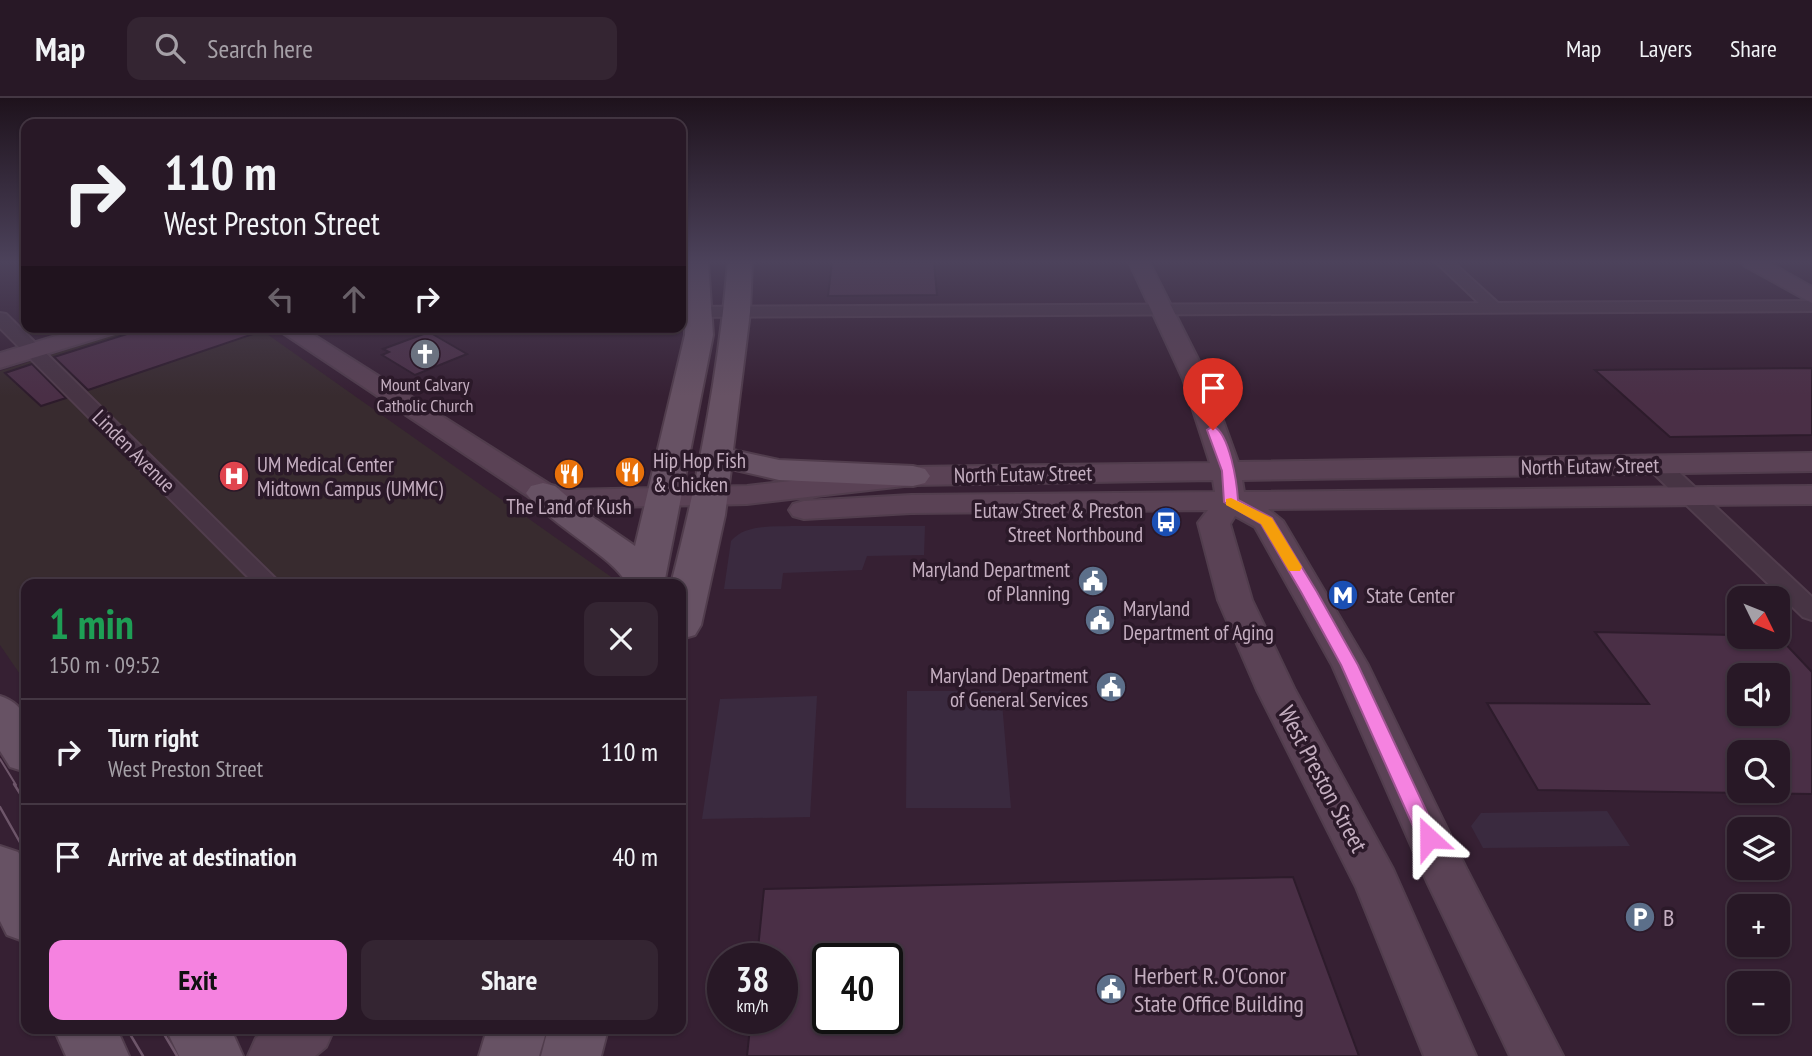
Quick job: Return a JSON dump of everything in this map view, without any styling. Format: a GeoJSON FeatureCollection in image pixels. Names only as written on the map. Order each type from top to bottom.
{"type":"FeatureCollection","features":[{"type":"Feature","properties":{"kind":"main road"},"geometry":{"type":"LineString","coordinates":[[686,604],[709,505],[737,307]]}},
{"type":"Feature","properties":{"kind":"main road"},"geometry":{"type":"LineString","coordinates":[[646,579],[699,335],[690,312]]}},
{"type":"Feature","properties":{"kind":"main road"},"geometry":{"type":"LineString","coordinates":[[716,456],[779,470],[913,477]]}},
{"type":"Feature","properties":{"kind":"main road"},"geometry":{"type":"LineString","coordinates":[[543,493],[571,519],[628,559],[643,579]]}},
{"type":"Feature","properties":{"kind":"main road"},"geometry":{"type":"LineString","coordinates":[[0,713],[21,746]]}},
{"type":"Feature","properties":{"kind":"main road"},"geometry":{"type":"LineString","coordinates":[[0,868],[21,908]]}},
{"type":"Feature","properties":{"kind":"main road"},"geometry":{"type":"LineString","coordinates":[[87,1034],[99,1056]]}},
{"type":"Feature","properties":{"kind":"main road"},"geometry":{"type":"LineString","coordinates":[[199,1034],[213,1056]]}},
{"type":"Feature","properties":{"kind":"main road"},"geometry":{"type":"LineString","coordinates":[[509,1056],[516,1034]]}},
{"type":"Feature","properties":{"kind":"main road"},"geometry":{"type":"LineString","coordinates":[[571,1056],[577,1034]]}},
{"type":"Feature","properties":{"kind":"street"},"geometry":{"type":"LineString","coordinates":[[1160,307],[1195,382],[1230,487],[1266,521],[1350,665],[1451,884],[1537,1056]]}},
{"type":"Feature","properties":{"kind":"street"},"geometry":{"type":"LineString","coordinates":[[690,312],[1700,307]]}},
{"type":"Feature","properties":{"kind":"street","name":"Linden Avenue"},"geometry":{"type":"LineString","coordinates":[[0,318],[264,579]]}},
{"type":"Feature","properties":{"kind":"street"},"geometry":{"type":"LineString","coordinates":[[0,361],[91,333]]}},
{"type":"Feature","properties":{"kind":"street","name":"North Eutaw Street"},"geometry":{"type":"LineString","coordinates":[[302,333],[543,493],[581,500],[663,508]]}},
{"type":"Feature","properties":{"kind":"street","name":"North Eutaw Street"},"geometry":{"type":"LineString","coordinates":[[571,519],[709,505],[911,504],[1658,465],[1812,462]]}},
{"type":"Feature","properties":{"kind":"street"},"geometry":{"type":"LineString","coordinates":[[1658,465],[1812,611]]}},
{"type":"Feature","properties":{"kind":"street","name":"North Eutaw Street"},"geometry":{"type":"LineString","coordinates":[[709,505],[913,477],[1692,497],[1812,495]]}},
{"type":"Feature","properties":{"kind":"street","name":"West Preston Street"},"geometry":{"type":"LineString","coordinates":[[1230,487],[1214,523],[1235,600],[1276,690],[1377,883],[1450,1056]]}},
{"type":"Feature","properties":{"kind":"street"},"geometry":{"type":"LineString","coordinates":[[274,1056],[302,1034]]}},
{"type":"Feature","properties":{"kind":"shaded area","name":"UM Medical Center Midtown Campus (UMMC)"},"geometry":{"type":"Polygon","coordinates":[[[119,333],[266,333],[614,579],[21,579],[21,676],[0,645],[0,371],[119,333]]]}},
{"type":"Feature","properties":{"kind":"shaded area"},"geometry":{"type":"Polygon","coordinates":[[[792,526],[925,526],[924,555],[867,556],[862,570],[783,573],[781,589],[724,589],[731,541],[751,529],[792,526]]]}},
{"type":"Feature","properties":{"kind":"shaded area"},"geometry":{"type":"Polygon","coordinates":[[[907,691],[1001,691],[1011,808],[906,808],[907,691]]]}},
{"type":"Feature","properties":{"kind":"shaded area"},"geometry":{"type":"Polygon","coordinates":[[[817,696],[810,817],[702,819],[720,699],[817,696]]]}},
{"type":"Feature","properties":{"kind":"shaded area"},"geometry":{"type":"Polygon","coordinates":[[[1607,811],[1630,846],[1483,848],[1471,826],[1481,813],[1607,811]]]}},
{"type":"Feature","properties":{"kind":"building"},"geometry":{"type":"Polygon","coordinates":[[[130,333],[256,333],[88,390],[54,357],[130,333]]]}},
{"type":"Feature","properties":{"kind":"building","name":"Mount Calvary Catholic Church"},"geometry":{"type":"Polygon","coordinates":[[[431,333],[467,354],[415,375],[382,355],[389,352],[383,349],[431,333]]]}},
{"type":"Feature","properties":{"kind":"building"},"geometry":{"type":"Polygon","coordinates":[[[32,364],[66,398],[41,406],[5,373],[32,364]]]}},
{"type":"Feature","properties":{"kind":"building"},"geometry":{"type":"Polygon","coordinates":[[[1812,368],[1812,435],[1670,437],[1595,370],[1812,368]]]}},
{"type":"Feature","properties":{"kind":"building"},"geometry":{"type":"Polygon","coordinates":[[[1595,632],[1727,635],[1727,649],[1790,649],[1812,672],[1812,794],[1790,794],[1790,740],[1727,740],[1727,793],[1538,790],[1487,703],[1649,704],[1595,632]]]}},
{"type":"Feature","properties":{"kind":"building","name":"Herbert R. O'Conor State Office Building"},"geometry":{"type":"Polygon","coordinates":[[[1293,877],[1359,1056],[747,1056],[749,1034],[798,1034],[798,943],[759,943],[764,889],[1293,877]]]}},
{"type":"Feature","properties":{"kind":"tram line"},"geometry":{"type":"LineString","coordinates":[[0,759],[16,785]]}},
{"type":"Feature","properties":{"kind":"tram line"},"geometry":{"type":"LineString","coordinates":[[14,784],[21,795]]}},
{"type":"Feature","properties":{"kind":"tram line"},"geometry":{"type":"LineString","coordinates":[[0,807],[21,844]]}},
{"type":"Feature","properties":{"kind":"tram line"},"geometry":{"type":"LineString","coordinates":[[130,1034],[143,1056]]}},
{"type":"Feature","properties":{"kind":"tram line"},"geometry":{"type":"LineString","coordinates":[[164,1034],[177,1056]]}},
{"type":"Feature","properties":{"kind":"slow traffic"},"geometry":{"type":"LineString","coordinates":[[1231,502],[1266,521],[1294,567]]}},
{"type":"Feature","properties":{"kind":"place","name":"Mount Calvary Catholic Church"},"geometry":{"type":"Point","coordinates":[425,354]}},
{"type":"Feature","properties":{"kind":"place","name":"Hip Hop Fish & Chicken"},"geometry":{"type":"Point","coordinates":[630,472]}},
{"type":"Feature","properties":{"kind":"place","name":"The Land of Kush"},"geometry":{"type":"Point","coordinates":[569,474]}},
{"type":"Feature","properties":{"kind":"place","name":"UM Medical Center Midtown Campus (UMMC)"},"geometry":{"type":"Point","coordinates":[234,476]}},
{"type":"Feature","properties":{"kind":"place","name":"Eutaw Street & Preston Street Northbound"},"geometry":{"type":"Point","coordinates":[1166,522]}},
{"type":"Feature","properties":{"kind":"place","name":"Maryland Department of Planning"},"geometry":{"type":"Point","coordinates":[1093,581]}},
{"type":"Feature","properties":{"kind":"place","name":"State Center"},"geometry":{"type":"Point","coordinates":[1343,595]}},
{"type":"Feature","properties":{"kind":"place","name":"Maryland Department of Aging"},"geometry":{"type":"Point","coordinates":[1100,620]}},
{"type":"Feature","properties":{"kind":"place","name":"Maryland Department of General Services"},"geometry":{"type":"Point","coordinates":[1111,687]}},
{"type":"Feature","properties":{"kind":"place","name":"B"},"geometry":{"type":"Point","coordinates":[1640,917]}},
{"type":"Feature","properties":{"kind":"place","name":"Herbert R. O'Conor State Office Building"},"geometry":{"type":"Point","coordinates":[1111,989]}},
{"type":"Feature","properties":{"kind":"route"},"geometry":{"type":"LineString","coordinates":[[1213,430],[1228,471],[1231,502],[1266,521],[1309,592],[1350,665],[1429,838]]}}]}
